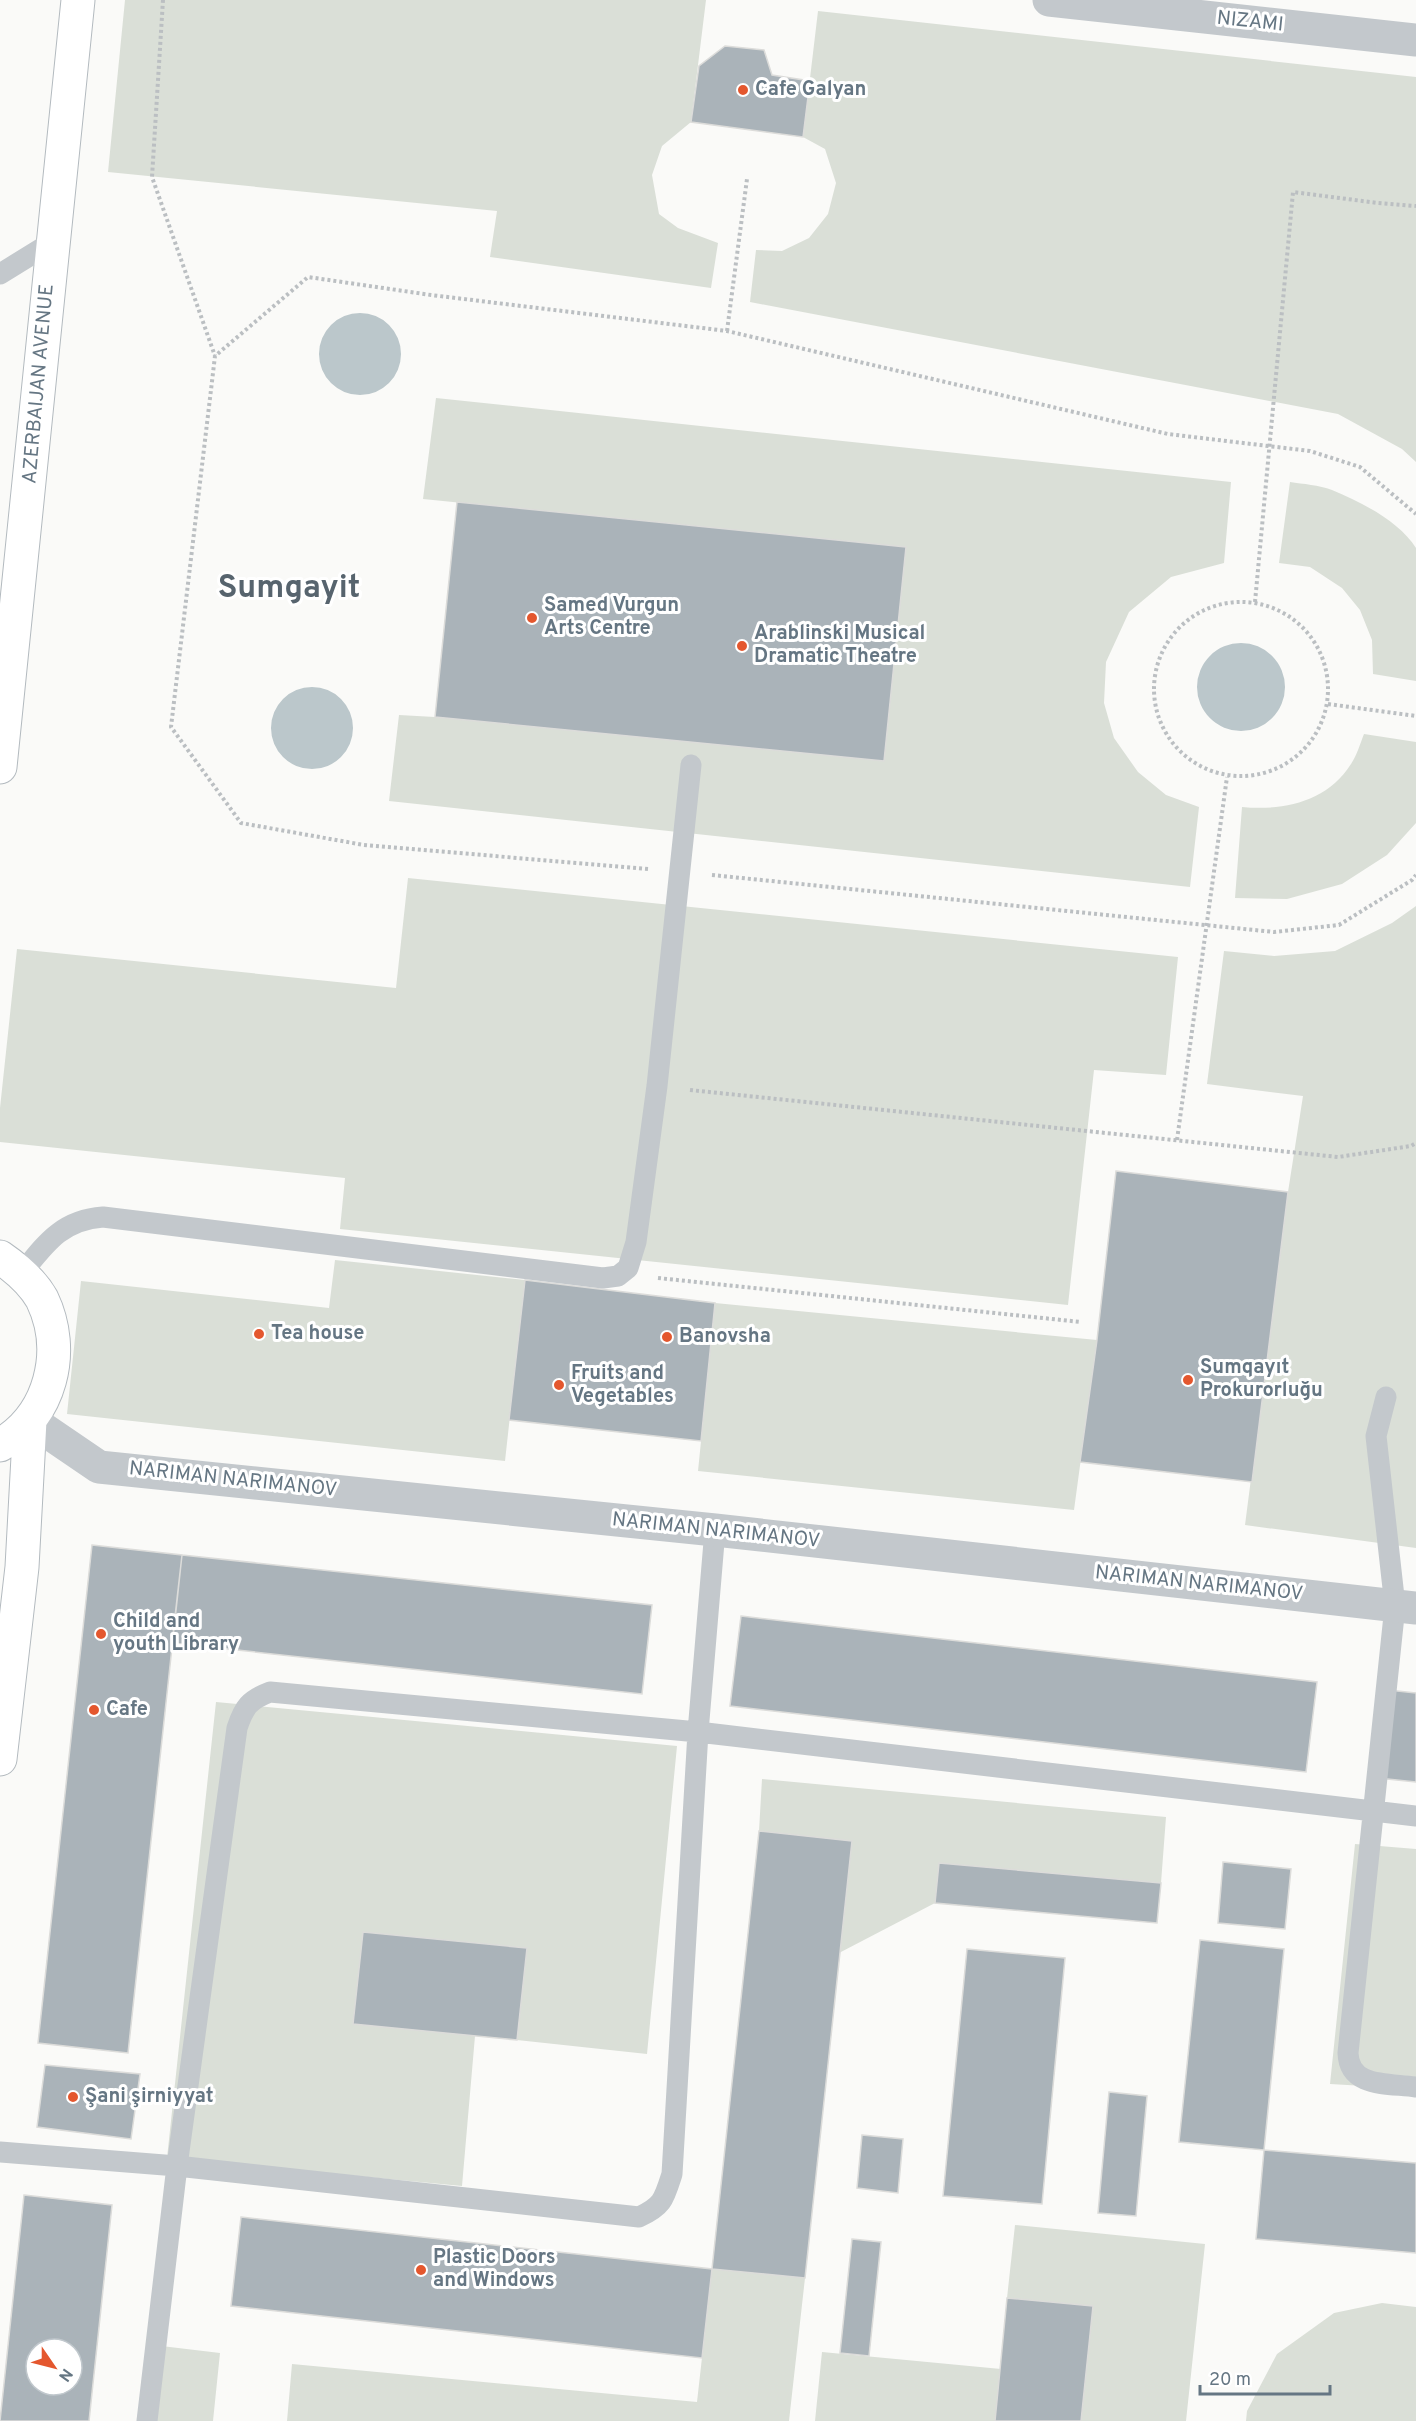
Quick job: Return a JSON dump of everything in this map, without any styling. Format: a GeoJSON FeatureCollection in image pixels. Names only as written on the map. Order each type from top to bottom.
{"type":"FeatureCollection","features":[{"type":"Feature","properties":{"kind":"main road","name":"AZERBAIJAN AVENUE"},"geometry":{"type":"LineString","coordinates":[[0,767],[24,549],[52,242],[78,0]]}},
{"type":"Feature","properties":{"kind":"main road"},"geometry":{"type":"LineString","coordinates":[[0,1445],[9,1440],[30,1420],[47,1393],[54,1361],[53,1329],[41,1298],[11,1265]]}},
{"type":"Feature","properties":{"kind":"main road"},"geometry":{"type":"LineString","coordinates":[[0,1759],[22,1567],[30,1420]]}},
{"type":"Feature","properties":{"kind":"street","name":"NIZAMI"},"geometry":{"type":"LineString","coordinates":[[1049,0],[1416,40]]}},
{"type":"Feature","properties":{"kind":"street","name":"NARIMAN NARIMANOV"},"geometry":{"type":"LineString","coordinates":[[30,1420],[99,1467],[715,1530],[1406,1607]]}},
{"type":"Feature","properties":{"kind":"lane"},"geometry":{"type":"LineString","coordinates":[[0,274],[52,242]]}},
{"type":"Feature","properties":{"kind":"lane"},"geometry":{"type":"LineString","coordinates":[[11,1265],[44,1245],[65,1227],[85,1218],[103,1217],[603,1278],[618,1276],[628,1268],[636,1242],[657,1086],[691,765]]}},
{"type":"Feature","properties":{"kind":"lane"},"geometry":{"type":"LineString","coordinates":[[1386,1397],[1376,1436],[1406,1607],[1372,1811],[1348,2064],[1354,2074],[1362,2080],[1416,2087]]}},
{"type":"Feature","properties":{"kind":"lane"},"geometry":{"type":"LineString","coordinates":[[0,2152],[177,2166],[639,2217],[657,2209],[666,2193],[672,2174],[698,1732],[715,1530]]}},
{"type":"Feature","properties":{"kind":"lane"},"geometry":{"type":"LineString","coordinates":[[147,2421],[177,2166],[237,1728],[243,1710],[254,1698],[270,1692],[698,1732],[1416,1816]]}},
{"type":"Feature","properties":{"kind":"path"},"geometry":{"type":"LineString","coordinates":[[163,0],[152,177],[215,356],[171,727],[241,823],[364,845],[679,872],[1274,932],[1339,925],[1412,880],[1416,875]]}},
{"type":"Feature","properties":{"kind":"path"},"geometry":{"type":"LineString","coordinates":[[727,331],[747,178]]}},
{"type":"Feature","properties":{"kind":"path"},"geometry":{"type":"LineString","coordinates":[[1255,602],[1293,192],[1416,206]]}},
{"type":"Feature","properties":{"kind":"path"},"geometry":{"type":"LineString","coordinates":[[215,356],[308,277],[431,295],[727,331],[1168,434],[1310,451],[1360,467],[1416,514]]}},
{"type":"Feature","properties":{"kind":"path"},"geometry":{"type":"LineString","coordinates":[[1255,602],[1287,614],[1312,638],[1327,669],[1328,704],[1316,736],[1292,761],[1261,776],[1227,777],[1194,765],[1169,741],[1155,710],[1154,675],[1166,643],[1189,618],[1221,603],[1255,602]]}},
{"type":"Feature","properties":{"kind":"path"},"geometry":{"type":"LineString","coordinates":[[1328,704],[1416,716]]}},
{"type":"Feature","properties":{"kind":"path"},"geometry":{"type":"LineString","coordinates":[[1177,1140],[1227,777]]}},
{"type":"Feature","properties":{"kind":"path"},"geometry":{"type":"LineString","coordinates":[[657,1086],[1338,1157],[1411,1146],[1416,1143]]}},
{"type":"Feature","properties":{"kind":"path"},"geometry":{"type":"LineString","coordinates":[[650,1277],[1081,1322]]}},
{"type":"Feature","properties":{"kind":"shaded area"},"geometry":{"type":"Polygon","coordinates":[[[125,0],[706,0],[691,122],[662,146],[652,175],[659,214],[678,228],[718,243],[711,288],[490,257],[497,211],[108,172],[125,0]]]}},
{"type":"Feature","properties":{"kind":"shaded area"},"geometry":{"type":"Polygon","coordinates":[[[818,11],[1416,77],[1416,462],[1402,449],[1338,414],[750,302],[756,250],[782,251],[809,238],[828,214],[836,183],[825,149],[803,137],[818,11]]]}},
{"type":"Feature","properties":{"kind":"shaded area"},"geometry":{"type":"Polygon","coordinates":[[[360,313],[376,316],[389,325],[398,338],[401,354],[398,370],[389,383],[376,392],[360,395],[344,392],[331,383],[322,370],[319,354],[322,338],[331,325],[344,316],[360,313]]]}},
{"type":"Feature","properties":{"kind":"shaded area"},"geometry":{"type":"Polygon","coordinates":[[[436,398],[1231,482],[1224,563],[1171,577],[1129,612],[1106,662],[1104,703],[1114,738],[1138,772],[1166,795],[1199,807],[1190,887],[389,801],[399,715],[884,761],[906,547],[423,499],[436,398]]]}},
{"type":"Feature","properties":{"kind":"shaded area"},"geometry":{"type":"Polygon","coordinates":[[[1290,482],[1327,488],[1367,507],[1400,529],[1416,548],[1416,681],[1373,674],[1372,640],[1360,610],[1342,588],[1310,567],[1279,563],[1290,482]]]}},
{"type":"Feature","properties":{"kind":"shaded area"},"geometry":{"type":"Polygon","coordinates":[[[1241,643],[1258,646],[1272,656],[1282,670],[1285,687],[1282,704],[1272,718],[1258,728],[1241,731],[1224,728],[1210,718],[1200,704],[1197,687],[1200,670],[1210,656],[1224,646],[1241,643]]]}},
{"type":"Feature","properties":{"kind":"shaded area"},"geometry":{"type":"Polygon","coordinates":[[[312,687],[328,690],[341,699],[350,712],[353,728],[350,744],[341,757],[328,766],[312,769],[296,766],[283,757],[274,744],[271,728],[274,712],[283,699],[296,690],[312,687]]]}},
{"type":"Feature","properties":{"kind":"shaded area"},"geometry":{"type":"Polygon","coordinates":[[[1364,734],[1416,742],[1416,823],[1387,855],[1342,884],[1287,899],[1235,898],[1242,807],[1288,805],[1317,795],[1341,777],[1353,761],[1364,734]]]}},
{"type":"Feature","properties":{"kind":"shaded area"},"geometry":{"type":"Polygon","coordinates":[[[408,878],[1178,957],[1166,1075],[1094,1070],[1068,1305],[340,1229],[345,1178],[0,1142],[0,1108],[17,949],[396,988],[408,878]]]}},
{"type":"Feature","properties":{"kind":"shaded area"},"geometry":{"type":"Polygon","coordinates":[[[1416,906],[1416,1548],[1245,1525],[1288,1192],[1303,1096],[1207,1084],[1224,951],[1274,956],[1335,951],[1392,923],[1416,906]]]}},
{"type":"Feature","properties":{"kind":"shaded area"},"geometry":{"type":"Polygon","coordinates":[[[335,1260],[525,1280],[505,1461],[67,1414],[81,1281],[329,1308],[335,1260]]]}},
{"type":"Feature","properties":{"kind":"shaded area"},"geometry":{"type":"Polygon","coordinates":[[[715,1303],[1097,1340],[1074,1510],[698,1471],[715,1303]]]}},
{"type":"Feature","properties":{"kind":"shaded area"},"geometry":{"type":"Polygon","coordinates":[[[216,1702],[677,1746],[647,2054],[517,2040],[527,1948],[363,1932],[353,2024],[475,2036],[462,2186],[167,2158],[216,1702]]]}},
{"type":"Feature","properties":{"kind":"shaded area"},"geometry":{"type":"Polygon","coordinates":[[[762,1779],[1166,1817],[1161,1883],[939,1863],[935,1903],[839,1953],[852,1841],[759,1831],[762,1779]]]}},
{"type":"Feature","properties":{"kind":"shaded area"},"geometry":{"type":"Polygon","coordinates":[[[1355,1844],[1416,1849],[1416,2089],[1330,2084],[1355,1844]]]}},
{"type":"Feature","properties":{"kind":"shaded area"},"geometry":{"type":"Polygon","coordinates":[[[1015,2225],[1205,2244],[1186,2421],[1081,2421],[1093,2306],[1007,2298],[1015,2225]]]}},
{"type":"Feature","properties":{"kind":"shaded area"},"geometry":{"type":"Polygon","coordinates":[[[712,2269],[805,2278],[789,2421],[287,2421],[292,2364],[697,2402],[712,2269]]]}},
{"type":"Feature","properties":{"kind":"shaded area"},"geometry":{"type":"Polygon","coordinates":[[[1382,2303],[1416,2307],[1416,2421],[1246,2421],[1247,2411],[1277,2354],[1334,2313],[1382,2303]]]}},
{"type":"Feature","properties":{"kind":"shaded area"},"geometry":{"type":"Polygon","coordinates":[[[153,2345],[220,2353],[213,2421],[145,2421],[153,2345]]]}},
{"type":"Feature","properties":{"kind":"shaded area"},"geometry":{"type":"Polygon","coordinates":[[[822,2352],[1001,2369],[995,2421],[815,2421],[822,2352]]]}},
{"type":"Feature","properties":{"kind":"building"},"geometry":{"type":"Polygon","coordinates":[[[725,46],[764,50],[772,75],[810,81],[803,137],[691,122],[699,66],[725,46]]]}},
{"type":"Feature","properties":{"kind":"building"},"geometry":{"type":"Polygon","coordinates":[[[457,502],[906,547],[884,761],[435,717],[457,502]]]}},
{"type":"Feature","properties":{"kind":"building"},"geometry":{"type":"Polygon","coordinates":[[[1116,1171],[1288,1192],[1252,1482],[1080,1462],[1097,1340],[1116,1171]]]}},
{"type":"Feature","properties":{"kind":"building"},"geometry":{"type":"Polygon","coordinates":[[[525,1280],[715,1303],[701,1441],[509,1420],[525,1280]]]}},
{"type":"Feature","properties":{"kind":"building"},"geometry":{"type":"Polygon","coordinates":[[[92,1545],[182,1555],[128,2053],[38,2043],[92,1545]]]}},
{"type":"Feature","properties":{"kind":"building"},"geometry":{"type":"Polygon","coordinates":[[[182,1555],[652,1605],[642,1694],[172,1643],[182,1555]]]}},
{"type":"Feature","properties":{"kind":"building"},"geometry":{"type":"Polygon","coordinates":[[[741,1616],[1317,1682],[1306,1772],[730,1706],[741,1616]]]}},
{"type":"Feature","properties":{"kind":"building"},"geometry":{"type":"Polygon","coordinates":[[[1388,1690],[1416,1693],[1416,1782],[1378,1778],[1388,1690]]]}},
{"type":"Feature","properties":{"kind":"building"},"geometry":{"type":"Polygon","coordinates":[[[759,1831],[852,1841],[805,2278],[712,2269],[759,1831]]]}},
{"type":"Feature","properties":{"kind":"building"},"geometry":{"type":"Polygon","coordinates":[[[1223,1862],[1291,1869],[1285,1929],[1218,1923],[1223,1862]]]}},
{"type":"Feature","properties":{"kind":"building"},"geometry":{"type":"Polygon","coordinates":[[[939,1863],[1161,1883],[1157,1923],[935,1903],[939,1863]]]}},
{"type":"Feature","properties":{"kind":"building"},"geometry":{"type":"Polygon","coordinates":[[[363,1932],[527,1948],[517,2040],[353,2024],[363,1932]]]}},
{"type":"Feature","properties":{"kind":"building"},"geometry":{"type":"Polygon","coordinates":[[[1200,1940],[1284,1949],[1264,2150],[1179,2142],[1200,1940]]]}},
{"type":"Feature","properties":{"kind":"building"},"geometry":{"type":"Polygon","coordinates":[[[967,1949],[1065,1958],[1042,2204],[943,2196],[967,1949]]]}},
{"type":"Feature","properties":{"kind":"building"},"geometry":{"type":"Polygon","coordinates":[[[45,2065],[140,2074],[131,2139],[37,2127],[45,2065]]]}},
{"type":"Feature","properties":{"kind":"building"},"geometry":{"type":"Polygon","coordinates":[[[1109,2092],[1147,2096],[1136,2216],[1098,2213],[1109,2092]]]}},
{"type":"Feature","properties":{"kind":"building"},"geometry":{"type":"Polygon","coordinates":[[[862,2135],[903,2139],[898,2193],[857,2188],[862,2135]]]}},
{"type":"Feature","properties":{"kind":"building"},"geometry":{"type":"Polygon","coordinates":[[[1264,2150],[1416,2163],[1416,2253],[1256,2239],[1264,2150]]]}},
{"type":"Feature","properties":{"kind":"building"},"geometry":{"type":"Polygon","coordinates":[[[24,2195],[112,2205],[89,2421],[0,2421],[24,2195]]]}},
{"type":"Feature","properties":{"kind":"building"},"geometry":{"type":"Polygon","coordinates":[[[241,2217],[712,2269],[702,2358],[231,2306],[241,2217]]]}},
{"type":"Feature","properties":{"kind":"building"},"geometry":{"type":"Polygon","coordinates":[[[852,2239],[881,2242],[869,2356],[840,2353],[852,2239]]]}},
{"type":"Feature","properties":{"kind":"building"},"geometry":{"type":"Polygon","coordinates":[[[1007,2298],[1093,2306],[1081,2421],[995,2421],[1007,2298]]]}},
{"type":"Feature","properties":{"kind":"place","name":"Cafe Galyan"},"geometry":{"type":"Point","coordinates":[743,90]}},
{"type":"Feature","properties":{"kind":"place","name":"Samed Vurgun Arts Centre"},"geometry":{"type":"Point","coordinates":[532,618]}},
{"type":"Feature","properties":{"kind":"place","name":"Arablinski Musical Dramatic Theatre"},"geometry":{"type":"Point","coordinates":[742,646]}},
{"type":"Feature","properties":{"kind":"place","name":"Tea house"},"geometry":{"type":"Point","coordinates":[259,1334]}},
{"type":"Feature","properties":{"kind":"place","name":"Banovsha"},"geometry":{"type":"Point","coordinates":[667,1337]}},
{"type":"Feature","properties":{"kind":"place","name":"Sumqayıt Prokurorluğu"},"geometry":{"type":"Point","coordinates":[1188,1380]}},
{"type":"Feature","properties":{"kind":"place","name":"Fruits and Vegetables"},"geometry":{"type":"Point","coordinates":[559,1385]}},
{"type":"Feature","properties":{"kind":"place","name":"Child and youth Library"},"geometry":{"type":"Point","coordinates":[101,1634]}},
{"type":"Feature","properties":{"kind":"place","name":"Cafe"},"geometry":{"type":"Point","coordinates":[94,1710]}},
{"type":"Feature","properties":{"kind":"place","name":"Şani şirniyyat"},"geometry":{"type":"Point","coordinates":[73,2097]}},
{"type":"Feature","properties":{"kind":"place","name":"Plastic Doors and Windows"},"geometry":{"type":"Point","coordinates":[421,2270]}},
{"type":"Feature","properties":{"kind":"district","name":"Sumgayit"},"geometry":{"type":"Point","coordinates":[289,589]}}]}
